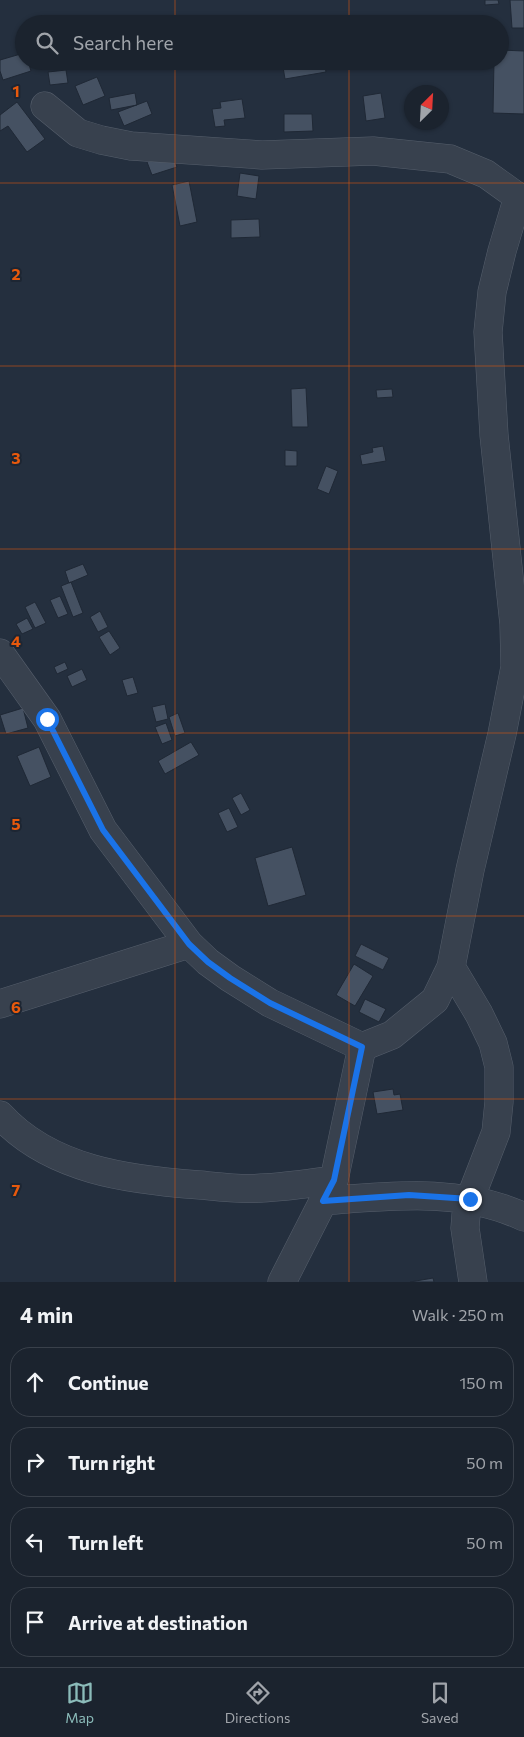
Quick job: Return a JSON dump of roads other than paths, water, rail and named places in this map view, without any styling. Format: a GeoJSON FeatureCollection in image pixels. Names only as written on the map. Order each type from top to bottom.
{"type":"FeatureCollection","features":[{"type":"Feature","properties":{"kind":"street"},"geometry":{"type":"LineString","coordinates":[[0,653],[47,719],[103,830],[189,944],[208,962],[270,1003],[362,1047],[392,1035],[436,1000],[450,966],[502,734],[515,667],[514,624],[494,435],[488,332],[494,283],[521,189],[450,159],[373,151],[262,155],[131,146],[78,133],[45,106]]}},
{"type":"Feature","properties":{"kind":"street"},"geometry":{"type":"LineString","coordinates":[[0,1004],[189,944]]}},
{"type":"Feature","properties":{"kind":"street"},"geometry":{"type":"LineString","coordinates":[[450,966],[479,1014],[493,1043],[499,1067],[499,1102],[496,1132],[470,1199],[465,1228],[473,1282]]}},
{"type":"Feature","properties":{"kind":"street"},"geometry":{"type":"LineString","coordinates":[[282,1282],[328,1190],[362,1047]]}},
{"type":"Feature","properties":{"kind":"street"},"geometry":{"type":"LineString","coordinates":[[0,1114],[14,1130],[42,1149],[92,1169],[147,1180],[470,1199],[524,1217]]}}]}
